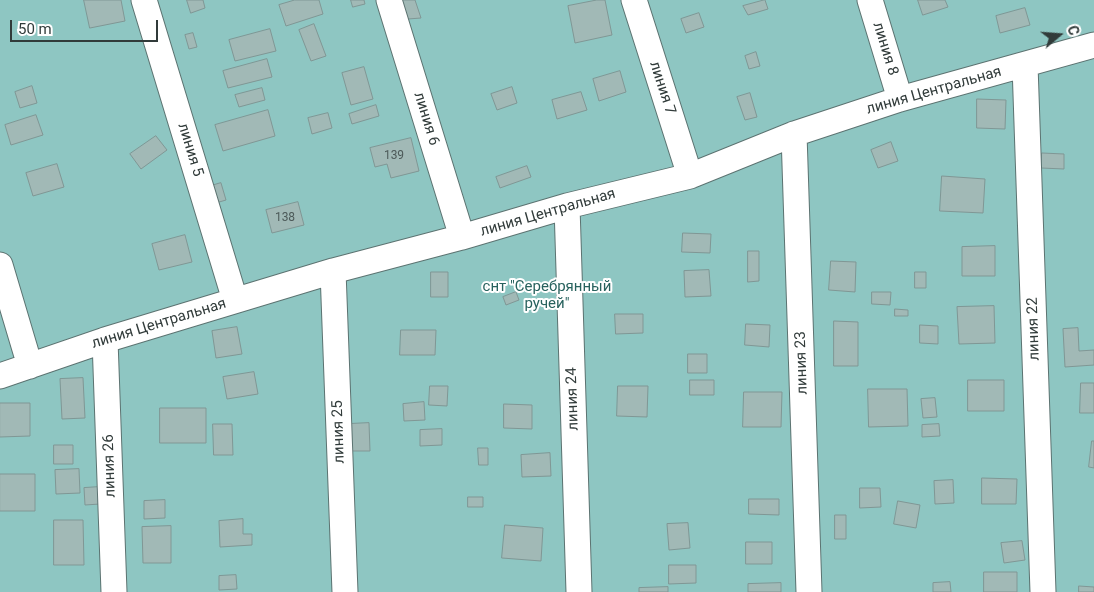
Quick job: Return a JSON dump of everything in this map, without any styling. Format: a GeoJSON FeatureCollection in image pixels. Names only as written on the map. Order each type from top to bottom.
{"type":"FeatureCollection","features":[{"type":"Feature","properties":{"kind":"street","name":"линия 5"},"geometry":{"type":"LineString","coordinates":[[144,0],[236,300]]}},
{"type":"Feature","properties":{"kind":"street","name":"линия 6"},"geometry":{"type":"LineString","coordinates":[[389,0],[462,237]]}},
{"type":"Feature","properties":{"kind":"street","name":"линия 7"},"geometry":{"type":"LineString","coordinates":[[634,0],[690,176]]}},
{"type":"Feature","properties":{"kind":"street","name":"линия 8"},"geometry":{"type":"LineString","coordinates":[[870,0],[900,99]]}},
{"type":"Feature","properties":{"kind":"street","name":"линия Центральная"},"geometry":{"type":"LineString","coordinates":[[0,376],[105,340],[333,271],[462,237],[566,206],[690,176],[794,134],[900,99],[1094,45]]}},
{"type":"Feature","properties":{"kind":"street","name":"линия 22"},"geometry":{"type":"LineString","coordinates":[[1025,65],[1043,592]]}},
{"type":"Feature","properties":{"kind":"street","name":"линия 23"},"geometry":{"type":"LineString","coordinates":[[794,134],[809,592]]}},
{"type":"Feature","properties":{"kind":"street","name":"линия 24"},"geometry":{"type":"LineString","coordinates":[[566,206],[579,592]]}},
{"type":"Feature","properties":{"kind":"street"},"geometry":{"type":"LineString","coordinates":[[0,266],[30,366]]}},
{"type":"Feature","properties":{"kind":"street","name":"линия 25"},"geometry":{"type":"LineString","coordinates":[[333,271],[345,592]]}},
{"type":"Feature","properties":{"kind":"street","name":"линия 26"},"geometry":{"type":"LineString","coordinates":[[105,340],[114,592]]}},
{"type":"Feature","properties":{"kind":"green space","name":"снт \"Серебрянный ручей\""},"geometry":{"type":"Polygon","coordinates":[[[0,0],[1094,0],[1094,592],[0,592],[0,0]]]}},
{"type":"Feature","properties":{"kind":"building"},"geometry":{"type":"Polygon","coordinates":[[[84,0],[121,0],[125,21],[90,28],[84,0]]]}},
{"type":"Feature","properties":{"kind":"building"},"geometry":{"type":"Polygon","coordinates":[[[187,0],[203,0],[205,8],[191,13],[187,0]]]}},
{"type":"Feature","properties":{"kind":"building"},"geometry":{"type":"Polygon","coordinates":[[[295,0],[319,0],[323,14],[286,26],[279,5],[295,0]]]}},
{"type":"Feature","properties":{"kind":"building"},"geometry":{"type":"Polygon","coordinates":[[[351,0],[364,0],[365,4],[353,7],[351,0]]]}},
{"type":"Feature","properties":{"kind":"building"},"geometry":{"type":"Polygon","coordinates":[[[402,0],[415,0],[421,18],[408,19],[402,0]]]}},
{"type":"Feature","properties":{"kind":"building"},"geometry":{"type":"Polygon","coordinates":[[[605,0],[612,35],[575,43],[568,6],[605,0]]]}},
{"type":"Feature","properties":{"kind":"building"},"geometry":{"type":"Polygon","coordinates":[[[765,0],[768,9],[748,15],[743,6],[765,0]]]}},
{"type":"Feature","properties":{"kind":"building"},"geometry":{"type":"Polygon","coordinates":[[[918,0],[945,0],[948,7],[923,15],[918,0]]]}},
{"type":"Feature","properties":{"kind":"building"},"geometry":{"type":"Polygon","coordinates":[[[1025,8],[1030,25],[1000,33],[996,16],[1025,8]]]}},
{"type":"Feature","properties":{"kind":"building"},"geometry":{"type":"Polygon","coordinates":[[[699,13],[704,27],[686,33],[681,19],[699,13]]]}},
{"type":"Feature","properties":{"kind":"building"},"geometry":{"type":"Polygon","coordinates":[[[314,24],[326,56],[311,61],[299,30],[314,24]]]}},
{"type":"Feature","properties":{"kind":"building"},"geometry":{"type":"Polygon","coordinates":[[[270,29],[276,51],[235,61],[229,40],[270,29]]]}},
{"type":"Feature","properties":{"kind":"building"},"geometry":{"type":"Polygon","coordinates":[[[193,33],[197,47],[189,49],[185,35],[193,33]]]}},
{"type":"Feature","properties":{"kind":"building"},"geometry":{"type":"Polygon","coordinates":[[[756,52],[760,66],[749,69],[745,56],[756,52]]]}},
{"type":"Feature","properties":{"kind":"building"},"geometry":{"type":"Polygon","coordinates":[[[267,59],[272,77],[228,88],[223,71],[267,59]]]}},
{"type":"Feature","properties":{"kind":"building"},"geometry":{"type":"Polygon","coordinates":[[[364,67],[373,99],[351,105],[342,73],[364,67]]]}},
{"type":"Feature","properties":{"kind":"building"},"geometry":{"type":"Polygon","coordinates":[[[620,71],[626,92],[599,101],[593,79],[620,71]]]}},
{"type":"Feature","properties":{"kind":"building"},"geometry":{"type":"Polygon","coordinates":[[[32,86],[37,103],[20,108],[15,92],[32,86]]]}},
{"type":"Feature","properties":{"kind":"building"},"geometry":{"type":"Polygon","coordinates":[[[512,87],[517,103],[497,110],[491,94],[512,87]]]}},
{"type":"Feature","properties":{"kind":"building"},"geometry":{"type":"Polygon","coordinates":[[[262,88],[265,100],[239,107],[235,95],[262,88]]]}},
{"type":"Feature","properties":{"kind":"building"},"geometry":{"type":"Polygon","coordinates":[[[581,92],[587,110],[557,119],[552,100],[581,92]]]}},
{"type":"Feature","properties":{"kind":"building"},"geometry":{"type":"Polygon","coordinates":[[[750,93],[757,117],[745,120],[737,97],[750,93]]]}},
{"type":"Feature","properties":{"kind":"building"},"geometry":{"type":"Polygon","coordinates":[[[977,99],[1006,100],[1005,129],[977,128],[977,99]]]}},
{"type":"Feature","properties":{"kind":"building"},"geometry":{"type":"Polygon","coordinates":[[[376,105],[379,116],[352,124],[349,114],[376,105]]]}},
{"type":"Feature","properties":{"kind":"building"},"geometry":{"type":"Polygon","coordinates":[[[268,110],[275,136],[223,151],[215,125],[268,110]]]}},
{"type":"Feature","properties":{"kind":"building"},"geometry":{"type":"Polygon","coordinates":[[[328,113],[332,128],[312,134],[308,118],[328,113]]]}},
{"type":"Feature","properties":{"kind":"building"},"geometry":{"type":"Polygon","coordinates":[[[36,115],[43,135],[11,145],[5,125],[36,115]]]}},
{"type":"Feature","properties":{"kind":"building"},"geometry":{"type":"Polygon","coordinates":[[[156,136],[167,150],[141,169],[130,154],[156,136]]]}},
{"type":"Feature","properties":{"kind":"building"},"geometry":{"type":"Polygon","coordinates":[[[411,138],[419,171],[391,178],[387,164],[375,167],[370,148],[411,138]]]}},
{"type":"Feature","properties":{"kind":"building"},"geometry":{"type":"Polygon","coordinates":[[[891,142],[898,161],[878,168],[871,150],[891,142]]]}},
{"type":"Feature","properties":{"kind":"building"},"geometry":{"type":"Polygon","coordinates":[[[1042,153],[1064,154],[1064,169],[1041,168],[1042,153]]]}},
{"type":"Feature","properties":{"kind":"building"},"geometry":{"type":"Polygon","coordinates":[[[57,164],[64,187],[33,196],[26,173],[57,164]]]}},
{"type":"Feature","properties":{"kind":"building"},"geometry":{"type":"Polygon","coordinates":[[[527,166],[531,177],[500,188],[496,177],[527,166]]]}},
{"type":"Feature","properties":{"kind":"building"},"geometry":{"type":"Polygon","coordinates":[[[942,176],[985,179],[983,213],[940,211],[942,176]]]}},
{"type":"Feature","properties":{"kind":"building"},"geometry":{"type":"Polygon","coordinates":[[[221,183],[226,200],[209,205],[204,188],[221,183]]]}},
{"type":"Feature","properties":{"kind":"building"},"geometry":{"type":"Polygon","coordinates":[[[298,202],[304,225],[272,233],[266,210],[298,202]]]}},
{"type":"Feature","properties":{"kind":"building"},"geometry":{"type":"Polygon","coordinates":[[[683,233],[711,234],[710,253],[682,252],[683,233]]]}},
{"type":"Feature","properties":{"kind":"building"},"geometry":{"type":"Polygon","coordinates":[[[185,235],[192,262],[159,270],[152,244],[185,235]]]}},
{"type":"Feature","properties":{"kind":"building"},"geometry":{"type":"Polygon","coordinates":[[[995,246],[995,276],[962,276],[962,247],[995,246]]]}},
{"type":"Feature","properties":{"kind":"building"},"geometry":{"type":"Polygon","coordinates":[[[748,251],[759,251],[759,281],[748,282],[748,251]]]}},
{"type":"Feature","properties":{"kind":"building"},"geometry":{"type":"Polygon","coordinates":[[[831,261],[856,262],[855,292],[829,290],[831,261]]]}},
{"type":"Feature","properties":{"kind":"building"},"geometry":{"type":"Polygon","coordinates":[[[709,270],[711,296],[685,297],[684,271],[709,270]]]}},
{"type":"Feature","properties":{"kind":"building"},"geometry":{"type":"Polygon","coordinates":[[[431,272],[448,272],[448,297],[431,297],[431,272]]]}},
{"type":"Feature","properties":{"kind":"building"},"geometry":{"type":"Polygon","coordinates":[[[915,272],[926,272],[926,288],[915,288],[915,272]]]}},
{"type":"Feature","properties":{"kind":"building"},"geometry":{"type":"Polygon","coordinates":[[[516,292],[519,300],[506,305],[503,297],[516,292]]]}},
{"type":"Feature","properties":{"kind":"building"},"geometry":{"type":"Polygon","coordinates":[[[872,292],[891,292],[890,305],[872,304],[872,292]]]}},
{"type":"Feature","properties":{"kind":"building"},"geometry":{"type":"Polygon","coordinates":[[[994,306],[995,343],[959,344],[957,307],[994,306]]]}},
{"type":"Feature","properties":{"kind":"building"},"geometry":{"type":"Polygon","coordinates":[[[895,309],[908,310],[908,316],[895,316],[895,309]]]}},
{"type":"Feature","properties":{"kind":"building"},"geometry":{"type":"Polygon","coordinates":[[[615,314],[643,314],[643,333],[616,334],[615,314]]]}},
{"type":"Feature","properties":{"kind":"building"},"geometry":{"type":"Polygon","coordinates":[[[834,321],[858,322],[858,366],[834,366],[834,321]]]}},
{"type":"Feature","properties":{"kind":"building"},"geometry":{"type":"Polygon","coordinates":[[[746,324],[770,325],[769,347],[745,345],[746,324]]]}},
{"type":"Feature","properties":{"kind":"building"},"geometry":{"type":"Polygon","coordinates":[[[920,325],[938,326],[938,344],[920,343],[920,325]]]}},
{"type":"Feature","properties":{"kind":"building"},"geometry":{"type":"Polygon","coordinates":[[[237,327],[242,354],[216,358],[212,331],[237,327]]]}},
{"type":"Feature","properties":{"kind":"building"},"geometry":{"type":"Polygon","coordinates":[[[1078,328],[1079,351],[1094,350],[1094,365],[1065,367],[1063,329],[1078,328]]]}},
{"type":"Feature","properties":{"kind":"building"},"geometry":{"type":"Polygon","coordinates":[[[401,330],[436,330],[435,355],[400,355],[401,330]]]}},
{"type":"Feature","properties":{"kind":"building"},"geometry":{"type":"Polygon","coordinates":[[[688,354],[707,354],[707,373],[688,373],[688,354]]]}},
{"type":"Feature","properties":{"kind":"building"},"geometry":{"type":"Polygon","coordinates":[[[254,372],[258,394],[227,399],[223,377],[254,372]]]}},
{"type":"Feature","properties":{"kind":"building"},"geometry":{"type":"Polygon","coordinates":[[[83,378],[85,418],[62,419],[60,379],[83,378]]]}},
{"type":"Feature","properties":{"kind":"building"},"geometry":{"type":"Polygon","coordinates":[[[690,380],[714,380],[714,395],[690,395],[690,380]]]}},
{"type":"Feature","properties":{"kind":"building"},"geometry":{"type":"Polygon","coordinates":[[[968,380],[1004,380],[1004,411],[968,411],[968,380]]]}},
{"type":"Feature","properties":{"kind":"building"},"geometry":{"type":"Polygon","coordinates":[[[1081,383],[1094,383],[1094,413],[1080,413],[1081,383]]]}},
{"type":"Feature","properties":{"kind":"building"},"geometry":{"type":"Polygon","coordinates":[[[430,386],[448,386],[447,406],[429,405],[430,386]]]}},
{"type":"Feature","properties":{"kind":"building"},"geometry":{"type":"Polygon","coordinates":[[[618,386],[648,386],[647,417],[617,416],[618,386]]]}},
{"type":"Feature","properties":{"kind":"building"},"geometry":{"type":"Polygon","coordinates":[[[868,389],[907,389],[908,426],[869,427],[868,389]]]}},
{"type":"Feature","properties":{"kind":"building"},"geometry":{"type":"Polygon","coordinates":[[[744,392],[782,392],[781,427],[743,427],[744,392]]]}},
{"type":"Feature","properties":{"kind":"building"},"geometry":{"type":"Polygon","coordinates":[[[935,398],[937,417],[923,418],[921,399],[935,398]]]}},
{"type":"Feature","properties":{"kind":"building"},"geometry":{"type":"Polygon","coordinates":[[[424,402],[425,420],[404,421],[403,404],[424,402]]]}},
{"type":"Feature","properties":{"kind":"building"},"geometry":{"type":"Polygon","coordinates":[[[0,403],[30,403],[30,436],[0,437],[0,403]]]}},
{"type":"Feature","properties":{"kind":"building"},"geometry":{"type":"Polygon","coordinates":[[[504,404],[532,405],[532,429],[504,428],[504,404]]]}},
{"type":"Feature","properties":{"kind":"building"},"geometry":{"type":"Polygon","coordinates":[[[160,408],[206,408],[206,443],[160,443],[160,408]]]}},
{"type":"Feature","properties":{"kind":"building"},"geometry":{"type":"Polygon","coordinates":[[[369,423],[370,451],[350,451],[349,424],[369,423]]]}},
{"type":"Feature","properties":{"kind":"building"},"geometry":{"type":"Polygon","coordinates":[[[213,424],[232,424],[233,455],[214,455],[213,424]]]}},
{"type":"Feature","properties":{"kind":"building"},"geometry":{"type":"Polygon","coordinates":[[[939,424],[940,436],[922,437],[922,425],[939,424]]]}},
{"type":"Feature","properties":{"kind":"building"},"geometry":{"type":"Polygon","coordinates":[[[442,429],[442,445],[420,446],[420,430],[442,429]]]}},
{"type":"Feature","properties":{"kind":"building"},"geometry":{"type":"Polygon","coordinates":[[[1092,441],[1094,441],[1094,468],[1089,467],[1092,441]]]}},
{"type":"Feature","properties":{"kind":"building"},"geometry":{"type":"Polygon","coordinates":[[[54,445],[73,445],[73,464],[54,464],[54,445]]]}},
{"type":"Feature","properties":{"kind":"building"},"geometry":{"type":"Polygon","coordinates":[[[478,448],[488,448],[488,465],[479,465],[478,448]]]}},
{"type":"Feature","properties":{"kind":"building"},"geometry":{"type":"Polygon","coordinates":[[[550,453],[551,476],[522,477],[521,455],[550,453]]]}},
{"type":"Feature","properties":{"kind":"building"},"geometry":{"type":"Polygon","coordinates":[[[79,469],[80,493],[56,494],[55,470],[79,469]]]}},
{"type":"Feature","properties":{"kind":"building"},"geometry":{"type":"Polygon","coordinates":[[[0,474],[35,474],[35,511],[0,511],[0,474]]]}},
{"type":"Feature","properties":{"kind":"building"},"geometry":{"type":"Polygon","coordinates":[[[982,478],[1017,479],[1016,504],[982,504],[982,478]]]}},
{"type":"Feature","properties":{"kind":"building"},"geometry":{"type":"Polygon","coordinates":[[[953,480],[954,503],[935,504],[934,481],[953,480]]]}},
{"type":"Feature","properties":{"kind":"building"},"geometry":{"type":"Polygon","coordinates":[[[99,487],[100,504],[85,505],[84,488],[99,487]]]}},
{"type":"Feature","properties":{"kind":"building"},"geometry":{"type":"Polygon","coordinates":[[[860,488],[880,488],[881,507],[860,508],[860,488]]]}},
{"type":"Feature","properties":{"kind":"building"},"geometry":{"type":"Polygon","coordinates":[[[468,497],[483,497],[483,507],[468,507],[468,497]]]}},
{"type":"Feature","properties":{"kind":"building"},"geometry":{"type":"Polygon","coordinates":[[[749,499],[779,499],[779,515],[749,514],[749,499]]]}},
{"type":"Feature","properties":{"kind":"building"},"geometry":{"type":"Polygon","coordinates":[[[165,500],[165,518],[144,519],[144,501],[165,500]]]}},
{"type":"Feature","properties":{"kind":"building"},"geometry":{"type":"Polygon","coordinates":[[[898,501],[920,505],[916,528],[894,524],[898,501]]]}},
{"type":"Feature","properties":{"kind":"building"},"geometry":{"type":"Polygon","coordinates":[[[835,515],[846,515],[846,539],[835,539],[835,515]]]}},
{"type":"Feature","properties":{"kind":"building"},"geometry":{"type":"Polygon","coordinates":[[[243,519],[243,534],[252,534],[252,545],[220,547],[219,521],[243,519]]]}},
{"type":"Feature","properties":{"kind":"building"},"geometry":{"type":"Polygon","coordinates":[[[54,520],[83,520],[84,565],[54,565],[54,520]]]}},
{"type":"Feature","properties":{"kind":"building"},"geometry":{"type":"Polygon","coordinates":[[[688,523],[690,548],[669,550],[667,524],[688,523]]]}},
{"type":"Feature","properties":{"kind":"building"},"geometry":{"type":"Polygon","coordinates":[[[505,525],[543,528],[541,561],[502,558],[505,525]]]}},
{"type":"Feature","properties":{"kind":"building"},"geometry":{"type":"Polygon","coordinates":[[[171,526],[171,563],[143,563],[142,527],[171,526]]]}},
{"type":"Feature","properties":{"kind":"building"},"geometry":{"type":"Polygon","coordinates":[[[1022,541],[1025,560],[1004,563],[1001,543],[1022,541]]]}},
{"type":"Feature","properties":{"kind":"building"},"geometry":{"type":"Polygon","coordinates":[[[746,542],[772,542],[772,564],[746,564],[746,542]]]}},
{"type":"Feature","properties":{"kind":"building"},"geometry":{"type":"Polygon","coordinates":[[[669,565],[696,565],[696,583],[669,584],[669,565]]]}},
{"type":"Feature","properties":{"kind":"building"},"geometry":{"type":"Polygon","coordinates":[[[984,572],[1017,572],[1017,592],[984,592],[984,572]]]}},
{"type":"Feature","properties":{"kind":"building"},"geometry":{"type":"Polygon","coordinates":[[[236,575],[237,589],[219,590],[219,576],[236,575]]]}},
{"type":"Feature","properties":{"kind":"building"},"geometry":{"type":"Polygon","coordinates":[[[950,582],[951,592],[933,592],[933,583],[950,582]]]}},
{"type":"Feature","properties":{"kind":"building"},"geometry":{"type":"Polygon","coordinates":[[[781,583],[781,592],[748,592],[748,584],[781,583]]]}},
{"type":"Feature","properties":{"kind":"building"},"geometry":{"type":"Polygon","coordinates":[[[1079,586],[1094,587],[1094,592],[1079,592],[1079,586]]]}},
{"type":"Feature","properties":{"kind":"building"},"geometry":{"type":"Polygon","coordinates":[[[668,587],[668,592],[639,592],[639,588],[668,587]]]}}]}
